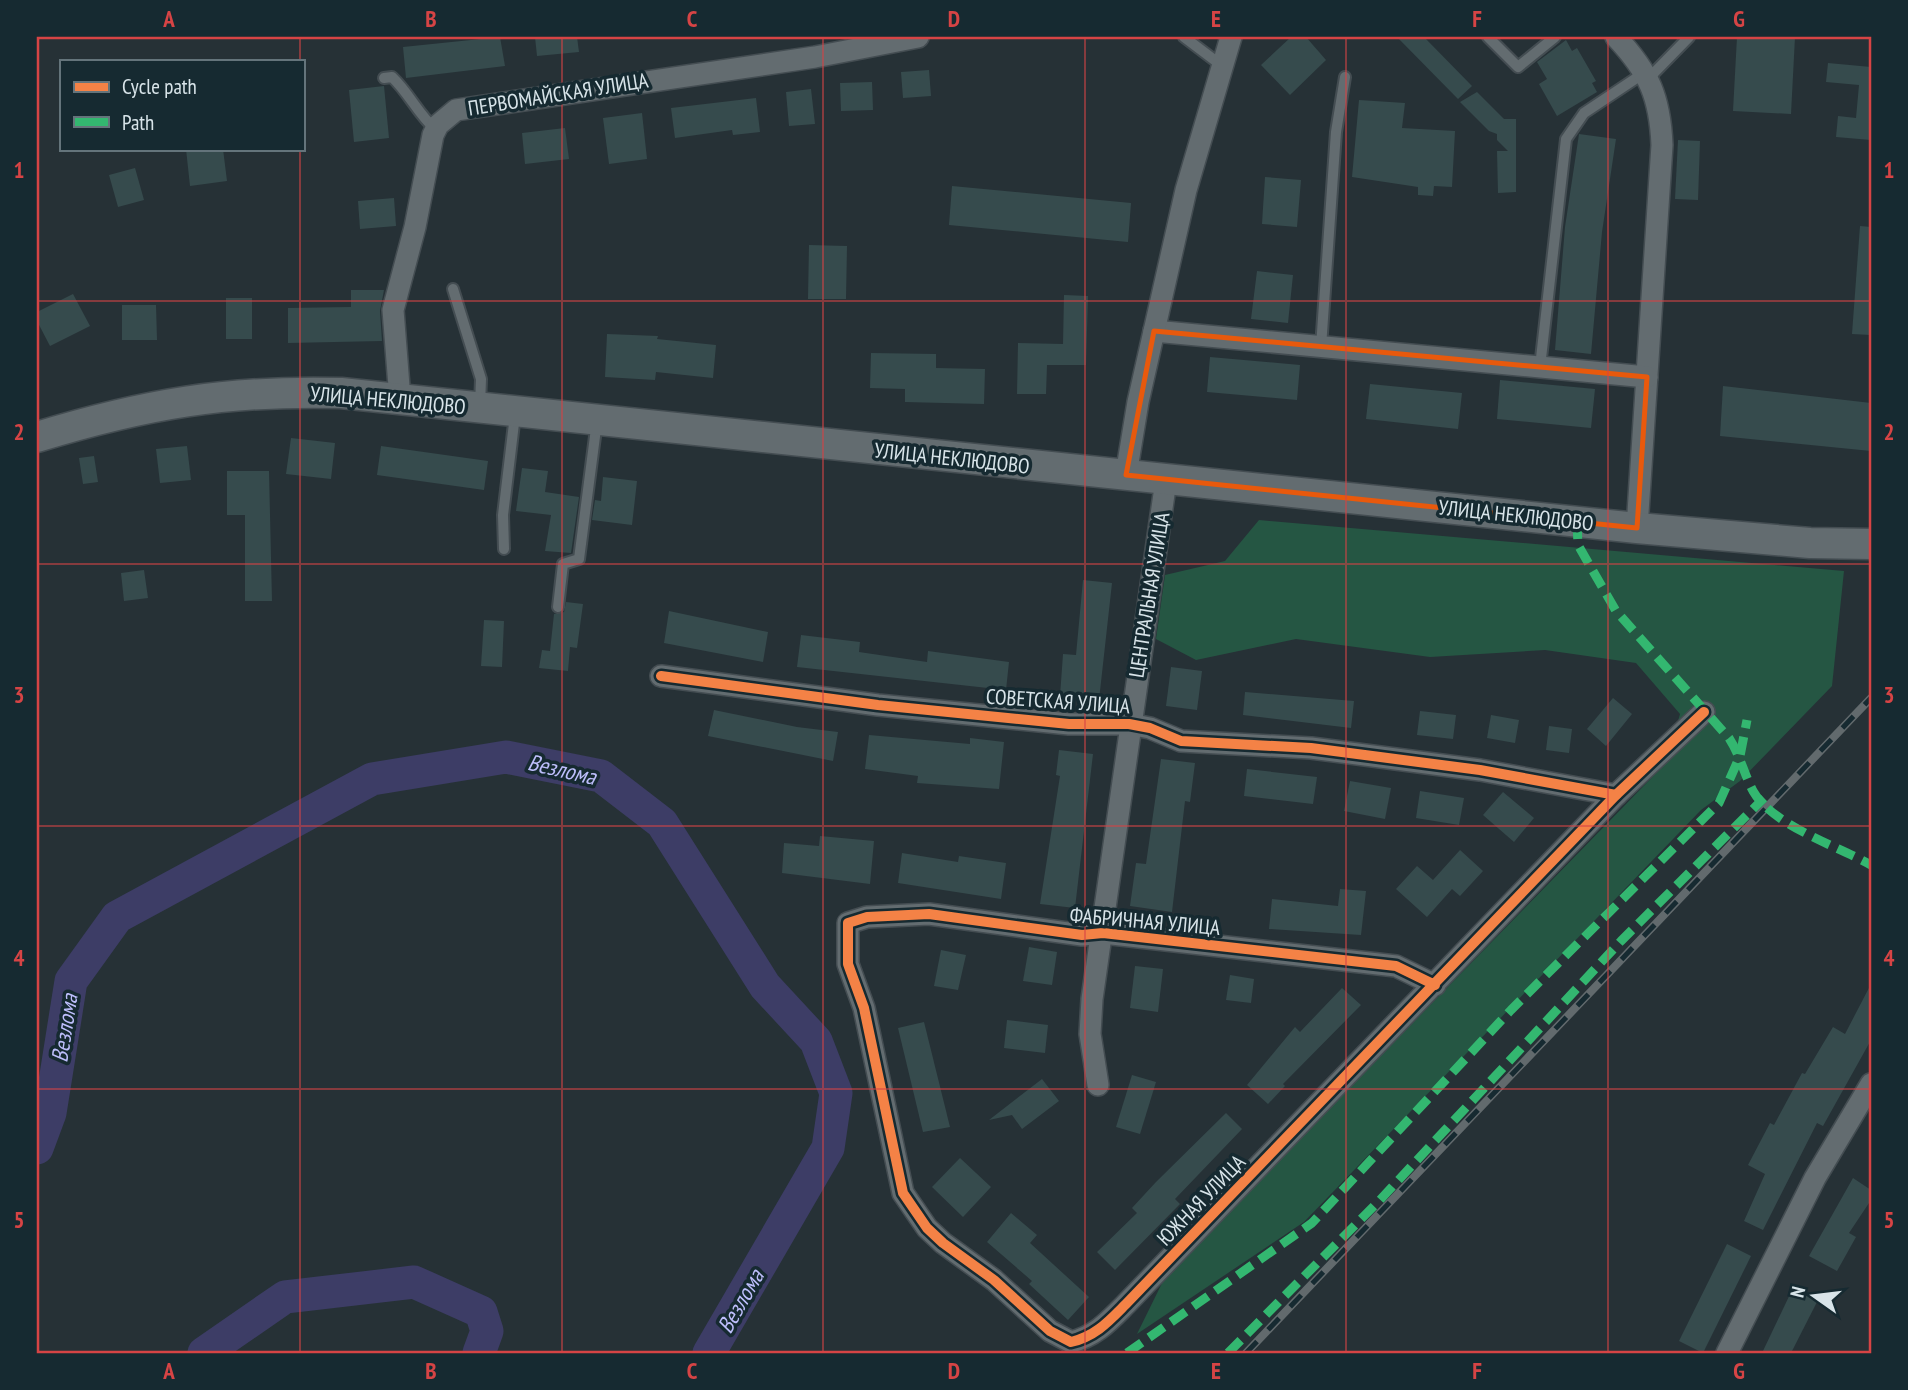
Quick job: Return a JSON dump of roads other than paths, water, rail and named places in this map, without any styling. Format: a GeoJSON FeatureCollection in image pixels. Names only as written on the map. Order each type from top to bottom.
{"type":"FeatureCollection","features":[{"type":"Feature","properties":{"kind":"main road","name":"УЛИЦА НЕКЛЮДОВО"},"geometry":{"type":"LineString","coordinates":[[37,437],[101,417],[223,395],[341,393],[1637,528],[1810,542],[1871,544]]}},
{"type":"Feature","properties":{"kind":"street","name":"ПЕРВОМАЙСКАЯ УЛИЦА"},"geometry":{"type":"LineString","coordinates":[[436,130],[456,110],[816,57],[918,37]]}},
{"type":"Feature","properties":{"kind":"street"},"geometry":{"type":"LineString","coordinates":[[1126,475],[1154,331],[1186,190],[1220,65],[1231,37]]}},
{"type":"Feature","properties":{"kind":"street"},"geometry":{"type":"LineString","coordinates":[[1616,37],[1646,76],[1661,109],[1662,145],[1637,528]]}},
{"type":"Feature","properties":{"kind":"street"},"geometry":{"type":"LineString","coordinates":[[400,399],[393,310],[415,227],[436,130]]}},
{"type":"Feature","properties":{"kind":"street"},"geometry":{"type":"LineString","coordinates":[[1154,331],[1647,377]]}},
{"type":"Feature","properties":{"kind":"street","name":"ЦЕНТРАЛЬНАЯ УЛИЦА"},"geometry":{"type":"LineString","coordinates":[[1098,1085],[1090,1034],[1092,999],[1103,933],[1129,724],[1166,480]]}},
{"type":"Feature","properties":{"kind":"street","name":"СОВЕТСКАЯ УЛИЦА"},"geometry":{"type":"LineString","coordinates":[[661,676],[878,705],[1069,724],[1129,724],[1150,728],[1181,741],[1311,748],[1480,770],[1616,795]]}},
{"type":"Feature","properties":{"kind":"street","name":"ЮЖНАЯ УЛИЦА"},"geometry":{"type":"LineString","coordinates":[[848,923],[848,964],[864,1008],[902,1193],[912,1209],[943,1243],[994,1280],[1050,1331],[1071,1342],[1094,1335],[1126,1304],[1616,795],[1704,712]]}},
{"type":"Feature","properties":{"kind":"street","name":"ФАБРИЧНАЯ УЛИЦА"},"geometry":{"type":"LineString","coordinates":[[848,923],[867,917],[929,914],[1082,935],[1103,933],[1396,966],[1435,985]]}},
{"type":"Feature","properties":{"kind":"street"},"geometry":{"type":"LineString","coordinates":[[1727,1353],[1815,1178],[1871,1084]]}},
{"type":"Feature","properties":{"kind":"lane"},"geometry":{"type":"LineString","coordinates":[[1184,37],[1220,65]]}},
{"type":"Feature","properties":{"kind":"lane"},"geometry":{"type":"LineString","coordinates":[[1488,37],[1518,67],[1555,37]]}},
{"type":"Feature","properties":{"kind":"lane"},"geometry":{"type":"LineString","coordinates":[[1540,367],[1566,139],[1584,113],[1646,76],[1689,37]]}},
{"type":"Feature","properties":{"kind":"lane"},"geometry":{"type":"LineString","coordinates":[[384,78],[392,77],[400,85],[423,119],[436,130]]}},
{"type":"Feature","properties":{"kind":"lane"},"geometry":{"type":"LineString","coordinates":[[1321,347],[1336,132],[1345,77]]}},
{"type":"Feature","properties":{"kind":"lane"},"geometry":{"type":"LineString","coordinates":[[453,289],[481,379],[480,408]]}},
{"type":"Feature","properties":{"kind":"lane"},"geometry":{"type":"LineString","coordinates":[[504,550],[503,515],[516,412]]}},
{"type":"Feature","properties":{"kind":"lane"},"geometry":{"type":"LineString","coordinates":[[558,607],[563,565],[579,559],[597,421]]}},
{"type":"Feature","properties":{"kind":"waterway","name":"Везлома"},"geometry":{"type":"LineString","coordinates":[[37,1148],[50,1113],[71,981],[117,917],[372,779],[506,757],[601,776],[662,823],[765,986],[816,1041],[836,1093],[828,1148],[709,1353]]}},
{"type":"Feature","properties":{"kind":"waterway","name":"Везлома"},"geometry":{"type":"LineString","coordinates":[[204,1353],[285,1297],[414,1282],[481,1312],[487,1331],[479,1353]]}},
{"type":"Feature","properties":{"kind":"railway"},"geometry":{"type":"LineString","coordinates":[[1246,1353],[1871,698]]}}]}
